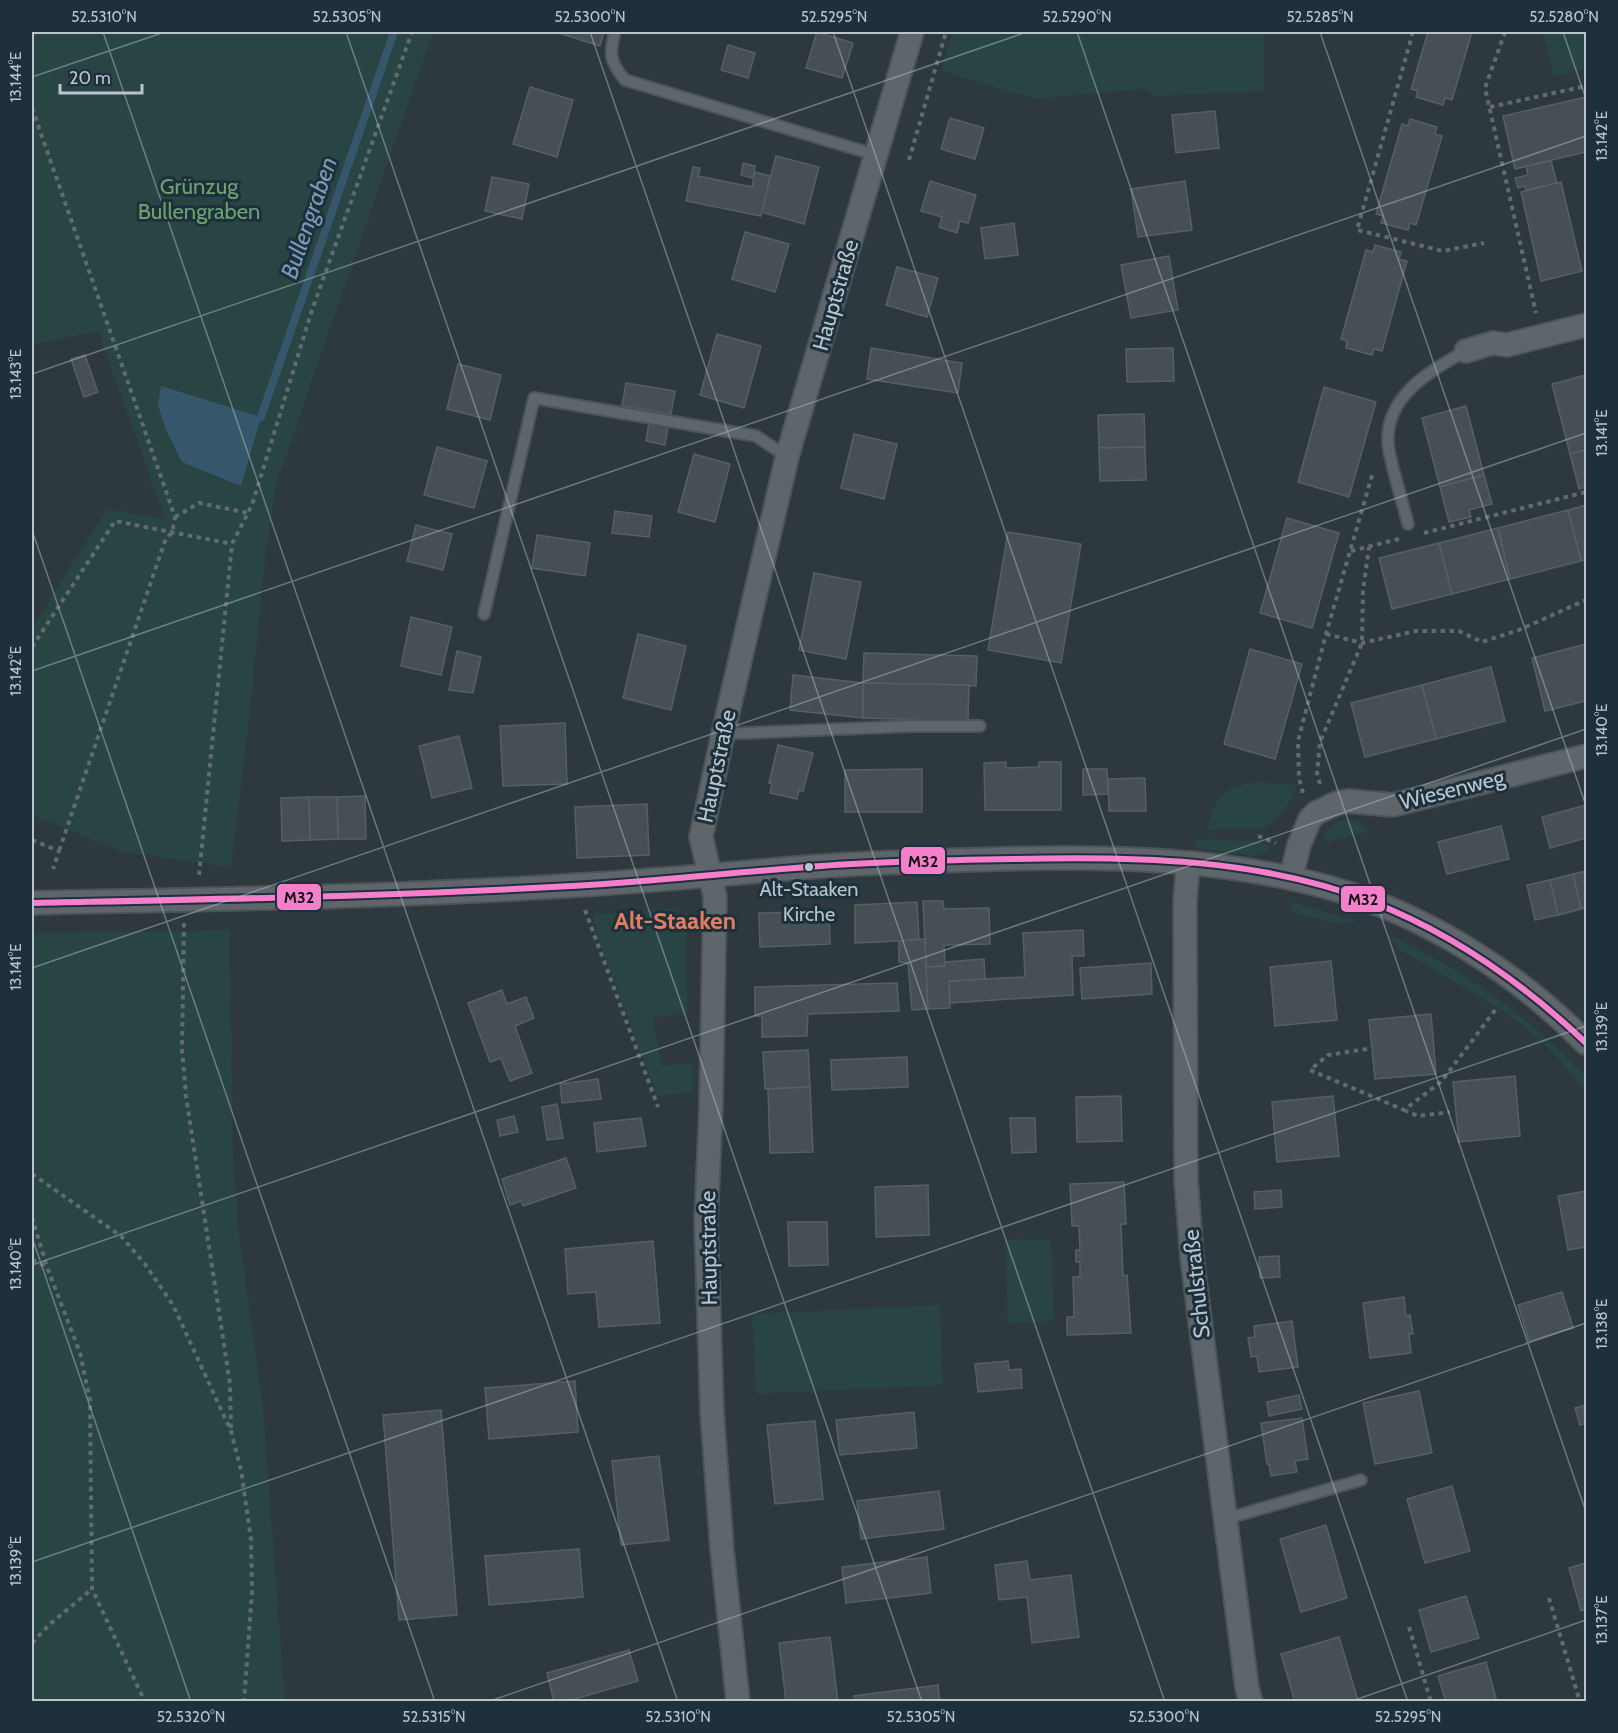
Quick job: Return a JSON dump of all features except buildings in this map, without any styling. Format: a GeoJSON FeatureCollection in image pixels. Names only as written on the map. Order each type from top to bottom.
{"type":"FeatureCollection","features":[{"type":"Feature","properties":{"kind":"street","name":"Hauptstraße"},"geometry":{"type":"LineString","coordinates":[[738,1701],[722,1550],[712,1412],[706,1221],[715,909],[711,875],[701,837],[787,457],[912,32]]}},
{"type":"Feature","properties":{"kind":"street"},"geometry":{"type":"LineString","coordinates":[[1466,351],[1493,343],[1507,345],[1587,326]]}},
{"type":"Feature","properties":{"kind":"street","name":"Wiesenweg"},"geometry":{"type":"LineString","coordinates":[[1317,814],[1337,803],[1348,801],[1393,805],[1587,756]]}},
{"type":"Feature","properties":{"kind":"street"},"geometry":{"type":"LineString","coordinates":[[1291,878],[1299,845],[1317,814]]}},
{"type":"Feature","properties":{"kind":"street"},"geometry":{"type":"LineString","coordinates":[[32,903],[498,890],[832,866],[1005,859],[1084,857],[1188,863],[1291,878],[1338,890],[1383,906],[1475,954],[1544,1005],[1587,1043]]}},
{"type":"Feature","properties":{"kind":"street","name":"Schulstraße"},"geometry":{"type":"LineString","coordinates":[[1188,863],[1185,902],[1186,1180],[1194,1270],[1225,1519],[1247,1688],[1251,1701]]}},
{"type":"Feature","properties":{"kind":"lane"},"geometry":{"type":"LineString","coordinates":[[615,32],[610,54],[615,68],[625,80],[876,155]]}},
{"type":"Feature","properties":{"kind":"lane"},"geometry":{"type":"LineString","coordinates":[[1408,524],[1389,449],[1390,423],[1403,395],[1432,369],[1466,351]]}},
{"type":"Feature","properties":{"kind":"lane"},"geometry":{"type":"LineString","coordinates":[[484,614],[534,399],[756,436],[787,457]]}},
{"type":"Feature","properties":{"kind":"lane"},"geometry":{"type":"LineString","coordinates":[[723,734],[914,726],[980,726]]}},
{"type":"Feature","properties":{"kind":"lane"},"geometry":{"type":"LineString","coordinates":[[1225,1519],[1361,1480]]}},
{"type":"Feature","properties":{"kind":"path"},"geometry":{"type":"LineString","coordinates":[[201,851],[232,544],[248,513],[312,310],[412,32]]}},
{"type":"Feature","properties":{"kind":"path"},"geometry":{"type":"LineString","coordinates":[[909,160],[946,32]]}},
{"type":"Feature","properties":{"kind":"path"},"geometry":{"type":"LineString","coordinates":[[1413,32],[1357,230],[1443,251],[1484,243]]}},
{"type":"Feature","properties":{"kind":"path"},"geometry":{"type":"LineString","coordinates":[[1505,32],[1485,88],[1542,337]]}},
{"type":"Feature","properties":{"kind":"path"},"geometry":{"type":"LineString","coordinates":[[1490,107],[1587,86]]}},
{"type":"Feature","properties":{"kind":"path"},"geometry":{"type":"LineString","coordinates":[[32,108],[175,517],[172,533],[166,538],[53,869]]}},
{"type":"Feature","properties":{"kind":"path"},"geometry":{"type":"LineString","coordinates":[[1317,814],[1299,778],[1298,741],[1373,469]]}},
{"type":"Feature","properties":{"kind":"path"},"geometry":{"type":"LineString","coordinates":[[1422,534],[1587,492]]}},
{"type":"Feature","properties":{"kind":"path"},"geometry":{"type":"LineString","coordinates":[[175,517],[199,502],[248,513]]}},
{"type":"Feature","properties":{"kind":"path"},"geometry":{"type":"LineString","coordinates":[[32,647],[115,521],[232,544]]}},
{"type":"Feature","properties":{"kind":"path"},"geometry":{"type":"LineString","coordinates":[[1350,551],[1401,539]]}},
{"type":"Feature","properties":{"kind":"path"},"geometry":{"type":"LineString","coordinates":[[1317,814],[1320,742],[1362,643],[1363,591],[1369,547]]}},
{"type":"Feature","properties":{"kind":"path"},"geometry":{"type":"LineString","coordinates":[[1326,634],[1362,643],[1416,631],[1459,631],[1482,642],[1519,630],[1587,600]]}},
{"type":"Feature","properties":{"kind":"path"},"geometry":{"type":"LineString","coordinates":[[32,840],[59,851]]}},
{"type":"Feature","properties":{"kind":"path"},"geometry":{"type":"LineString","coordinates":[[584,909],[658,1107]]}},
{"type":"Feature","properties":{"kind":"path"},"geometry":{"type":"LineString","coordinates":[[183,926],[182,1049],[186,1096],[204,1227],[230,1384],[231,1431]]}},
{"type":"Feature","properties":{"kind":"path"},"geometry":{"type":"LineString","coordinates":[[1404,1110],[1441,1082],[1496,1010]]}},
{"type":"Feature","properties":{"kind":"path"},"geometry":{"type":"LineString","coordinates":[[1367,1049],[1328,1055],[1311,1070],[1418,1116],[1450,1112]]}},
{"type":"Feature","properties":{"kind":"path"},"geometry":{"type":"LineString","coordinates":[[32,1174],[121,1236],[145,1264],[173,1305],[231,1431],[241,1470],[251,1539],[252,1592],[244,1701]]}},
{"type":"Feature","properties":{"kind":"path"},"geometry":{"type":"LineString","coordinates":[[32,1217],[47,1267],[80,1353],[90,1400],[92,1589],[145,1701]]}},
{"type":"Feature","properties":{"kind":"path"},"geometry":{"type":"LineString","coordinates":[[32,1260],[47,1267]]}},
{"type":"Feature","properties":{"kind":"path"},"geometry":{"type":"LineString","coordinates":[[32,1643],[50,1624],[92,1589]]}},
{"type":"Feature","properties":{"kind":"path"},"geometry":{"type":"LineString","coordinates":[[1549,1598],[1580,1701]]}},
{"type":"Feature","properties":{"kind":"path"},"geometry":{"type":"LineString","coordinates":[[1410,1627],[1431,1701]]}},
{"type":"Feature","properties":{"kind":"green space","name":"Grünzug Bullengraben"},"geometry":{"type":"Polygon","coordinates":[[[32,32],[433,32],[277,482],[265,558],[251,704],[231,867],[123,852],[32,815],[32,628],[107,509],[165,519],[98,331],[32,345],[32,32]]]}},
{"type":"Feature","properties":{"kind":"green space"},"geometry":{"type":"Polygon","coordinates":[[[952,32],[1264,32],[1264,91],[1156,96],[1143,89],[1035,99],[941,71],[952,32]]]}},
{"type":"Feature","properties":{"kind":"green space"},"geometry":{"type":"Polygon","coordinates":[[[1586,32],[1586,69],[1553,76],[1544,33],[1586,32]]]}},
{"type":"Feature","properties":{"kind":"green space"},"geometry":{"type":"Polygon","coordinates":[[[1256,782],[1297,785],[1291,800],[1278,818],[1259,830],[1233,828],[1207,832],[1212,811],[1221,797],[1235,787],[1256,782]]]}},
{"type":"Feature","properties":{"kind":"green space"},"geometry":{"type":"Polygon","coordinates":[[[1348,819],[1355,820],[1371,830],[1329,842],[1325,840],[1324,836],[1331,826],[1348,819]]]}},
{"type":"Feature","properties":{"kind":"green space"},"geometry":{"type":"Polygon","coordinates":[[[1196,839],[1253,841],[1261,842],[1269,847],[1265,854],[1253,856],[1196,848],[1196,839]]]}},
{"type":"Feature","properties":{"kind":"green space"},"geometry":{"type":"Polygon","coordinates":[[[1294,903],[1357,921],[1340,924],[1290,912],[1294,903]]]}},
{"type":"Feature","properties":{"kind":"green space"},"geometry":{"type":"Polygon","coordinates":[[[674,908],[687,919],[687,1014],[653,1017],[661,1066],[693,1063],[692,1092],[657,1096],[599,941],[593,915],[674,908]]]}},
{"type":"Feature","properties":{"kind":"green space"},"geometry":{"type":"Polygon","coordinates":[[[230,930],[233,1156],[240,1240],[263,1407],[285,1701],[32,1701],[32,933],[230,930]]]}},
{"type":"Feature","properties":{"kind":"green space"},"geometry":{"type":"Polygon","coordinates":[[[1384,932],[1465,976],[1520,1016],[1586,1077],[1586,1091],[1555,1055],[1522,1024],[1402,951],[1384,932]]]}},
{"type":"Feature","properties":{"kind":"green space"},"geometry":{"type":"Polygon","coordinates":[[[1051,1239],[1054,1321],[1008,1323],[1005,1240],[1051,1239]]]}},
{"type":"Feature","properties":{"kind":"green space"},"geometry":{"type":"Polygon","coordinates":[[[940,1305],[943,1385],[756,1394],[752,1314],[940,1305]]]}},
{"type":"Feature","properties":{"kind":"water"},"geometry":{"type":"Polygon","coordinates":[[[161,386],[261,417],[241,486],[182,462],[166,430],[158,405],[161,386]]]}},
{"type":"Feature","properties":{"kind":"waterway","name":"Bullengraben"},"geometry":{"type":"LineString","coordinates":[[261,417],[394,32]]}},
{"type":"Feature","properties":{"kind":"transit line","name":"M32"},"geometry":{"type":"LineString","coordinates":[[32,903],[533,888],[845,864],[918,861],[1104,858],[1196,863],[1286,876],[1329,887],[1402,915],[1459,945],[1512,980],[1586,1043]]}},
{"type":"Feature","properties":{"kind":"place","name":"Alt-Staaken Kirche"},"geometry":{"type":"Point","coordinates":[809,867]}},
{"type":"Feature","properties":{"kind":"district","name":"Alt-Staaken"},"geometry":{"type":"Point","coordinates":[675,921]}}]}
